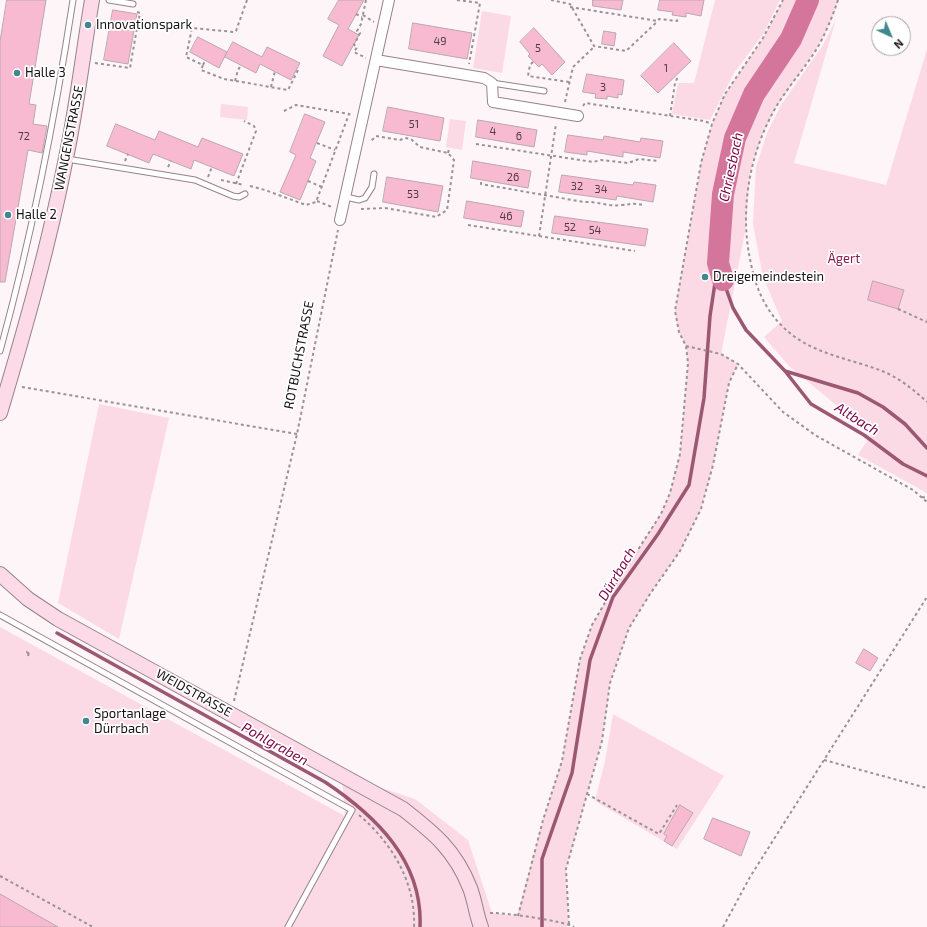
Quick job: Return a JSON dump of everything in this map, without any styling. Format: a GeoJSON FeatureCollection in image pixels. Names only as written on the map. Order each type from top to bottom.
{"type":"FeatureCollection","features":[{"type":"Feature","properties":{"kind":"main road","name":"WANGENSTRASSE"},"geometry":{"type":"LineString","coordinates":[[0,413],[36,290],[66,158],[92,0]]}},
{"type":"Feature","properties":{"kind":"main road","name":"WEIDSTRASSE"},"geometry":{"type":"LineString","coordinates":[[0,574],[28,599],[58,619],[403,809],[437,836],[456,858],[470,889],[478,923]]}},
{"type":"Feature","properties":{"kind":"street"},"geometry":{"type":"LineString","coordinates":[[343,208],[364,118],[367,87],[372,60],[389,0]]}},
{"type":"Feature","properties":{"kind":"street"},"geometry":{"type":"LineString","coordinates":[[372,60],[484,78],[492,83],[493,102],[578,116]]}},
{"type":"Feature","properties":{"kind":"lane"},"geometry":{"type":"LineString","coordinates":[[0,351],[45,166],[60,87],[73,0]]}},
{"type":"Feature","properties":{"kind":"lane"},"geometry":{"type":"LineString","coordinates":[[108,0],[133,4]]}},
{"type":"Feature","properties":{"kind":"lane"},"geometry":{"type":"LineString","coordinates":[[492,83],[544,91]]}},
{"type":"Feature","properties":{"kind":"lane"},"geometry":{"type":"LineString","coordinates":[[66,158],[195,180],[233,196],[239,197],[245,194]]}},
{"type":"Feature","properties":{"kind":"lane"},"geometry":{"type":"LineString","coordinates":[[343,208],[365,198],[372,187],[374,174]]}},
{"type":"Feature","properties":{"kind":"lane"},"geometry":{"type":"LineString","coordinates":[[0,616],[352,810],[288,927]]}},
{"type":"Feature","properties":{"kind":"path"},"geometry":{"type":"LineString","coordinates":[[203,65],[186,57],[192,28],[234,32],[247,0]]}},
{"type":"Feature","properties":{"kind":"path"},"geometry":{"type":"LineString","coordinates":[[366,0],[357,31],[360,33],[354,45],[356,47],[352,51],[372,60]]}},
{"type":"Feature","properties":{"kind":"path"},"geometry":{"type":"LineString","coordinates":[[457,0],[474,1],[480,3],[470,64],[463,63]]}},
{"type":"Feature","properties":{"kind":"path"},"geometry":{"type":"LineString","coordinates":[[551,0],[570,4],[570,7],[594,46],[626,51],[659,19],[677,22],[678,18]]}},
{"type":"Feature","properties":{"kind":"path"},"geometry":{"type":"LineString","coordinates":[[518,916],[543,820],[562,761],[580,659],[592,625],[614,587],[661,514],[670,493],[680,454],[688,363],[686,346],[679,332],[675,311],[701,162],[712,124],[725,94],[763,38],[783,0]]}},
{"type":"Feature","properties":{"kind":"path"},"geometry":{"type":"LineString","coordinates":[[838,0],[832,19],[819,45],[777,106],[763,133],[750,173],[746,227],[754,278],[762,301],[776,321],[795,337],[815,348],[884,372],[910,388],[927,402]]}},
{"type":"Feature","properties":{"kind":"path"},"geometry":{"type":"LineString","coordinates":[[570,7],[614,12],[658,21]]}},
{"type":"Feature","properties":{"kind":"path"},"geometry":{"type":"LineString","coordinates":[[95,63],[130,68],[136,28],[140,14]]}},
{"type":"Feature","properties":{"kind":"path"},"geometry":{"type":"LineString","coordinates":[[356,14],[377,24]]}},
{"type":"Feature","properties":{"kind":"path"},"geometry":{"type":"LineString","coordinates":[[539,236],[551,157],[560,113],[573,66],[594,46]]}},
{"type":"Feature","properties":{"kind":"path"},"geometry":{"type":"LineString","coordinates":[[205,60],[201,70],[235,81],[288,90],[299,68]]}},
{"type":"Feature","properties":{"kind":"path"},"geometry":{"type":"LineString","coordinates":[[533,62],[530,65],[528,76],[569,82]]}},
{"type":"Feature","properties":{"kind":"path"},"geometry":{"type":"LineString","coordinates":[[235,81],[241,65]]}},
{"type":"Feature","properties":{"kind":"path"},"geometry":{"type":"LineString","coordinates":[[271,87],[275,71]]}},
{"type":"Feature","properties":{"kind":"path"},"geometry":{"type":"LineString","coordinates":[[670,116],[675,83],[678,79],[676,77]]}},
{"type":"Feature","properties":{"kind":"path"},"geometry":{"type":"LineString","coordinates":[[578,116],[586,103],[712,124]]}},
{"type":"Feature","properties":{"kind":"path"},"geometry":{"type":"LineString","coordinates":[[284,111],[296,105],[364,118]]}},
{"type":"Feature","properties":{"kind":"path"},"geometry":{"type":"LineString","coordinates":[[317,201],[349,114]]}},
{"type":"Feature","properties":{"kind":"path"},"geometry":{"type":"LineString","coordinates":[[236,184],[256,131],[254,126],[244,121]]}},
{"type":"Feature","properties":{"kind":"path"},"geometry":{"type":"LineString","coordinates":[[212,167],[207,178],[265,190],[306,205],[317,201],[343,208],[385,208],[436,217],[446,210],[454,160],[448,153],[420,147],[409,137],[400,140],[376,136]]}},
{"type":"Feature","properties":{"kind":"path"},"geometry":{"type":"LineString","coordinates":[[317,143],[336,150]]}},
{"type":"Feature","properties":{"kind":"path"},"geometry":{"type":"LineString","coordinates":[[476,144],[486,144],[551,157],[576,158],[593,162],[611,160],[628,163],[639,159],[658,161]]}},
{"type":"Feature","properties":{"kind":"path"},"geometry":{"type":"LineString","coordinates":[[448,153],[449,149]]}},
{"type":"Feature","properties":{"kind":"path"},"geometry":{"type":"LineString","coordinates":[[308,181],[322,187]]}},
{"type":"Feature","properties":{"kind":"path"},"geometry":{"type":"LineString","coordinates":[[481,182],[480,184],[517,189],[545,195],[605,201],[622,206],[629,203],[642,204]]}},
{"type":"Feature","properties":{"kind":"path","name":"ROTBUCHSTRASSE"},"geometry":{"type":"LineString","coordinates":[[231,713],[296,434],[343,208]]}},
{"type":"Feature","properties":{"kind":"path"},"geometry":{"type":"LineString","coordinates":[[410,212],[411,208]]}},
{"type":"Feature","properties":{"kind":"path"},"geometry":{"type":"LineString","coordinates":[[468,225],[510,230],[539,236],[563,238],[634,250]]}},
{"type":"Feature","properties":{"kind":"path"},"geometry":{"type":"LineString","coordinates":[[898,309],[927,322]]}},
{"type":"Feature","properties":{"kind":"path"},"geometry":{"type":"LineString","coordinates":[[686,346],[701,351],[721,354],[738,364],[783,412],[815,435],[913,490],[927,502]]}},
{"type":"Feature","properties":{"kind":"path"},"geometry":{"type":"LineString","coordinates":[[570,924],[566,869],[602,740],[610,683],[629,628],[650,594],[680,551],[701,510],[713,465],[729,383],[738,364]]}},
{"type":"Feature","properties":{"kind":"path"},"geometry":{"type":"LineString","coordinates":[[8,385],[296,434]]}},
{"type":"Feature","properties":{"kind":"path"},"geometry":{"type":"LineString","coordinates":[[920,497],[927,498]]}},
{"type":"Feature","properties":{"kind":"path"},"geometry":{"type":"LineString","coordinates":[[723,927],[750,878],[927,597]]}},
{"type":"Feature","properties":{"kind":"path"},"geometry":{"type":"LineString","coordinates":[[824,760],[927,788]]}},
{"type":"Feature","properties":{"kind":"path"},"geometry":{"type":"LineString","coordinates":[[586,794],[659,834],[677,805]]}},
{"type":"Feature","properties":{"kind":"path"},"geometry":{"type":"LineString","coordinates":[[352,810],[374,830],[399,861],[411,894],[414,927]]}},
{"type":"Feature","properties":{"kind":"path"},"geometry":{"type":"LineString","coordinates":[[0,876],[93,927]]}},
{"type":"Feature","properties":{"kind":"path"},"geometry":{"type":"LineString","coordinates":[[478,923],[492,913],[570,924],[574,927]]}},
{"type":"Feature","properties":{"kind":"green space"},"geometry":{"type":"Polygon","coordinates":[[[715,0],[780,0],[764,33],[734,73],[710,120],[672,114],[678,83],[694,83],[715,0]]]}},
{"type":"Feature","properties":{"kind":"green space"},"geometry":{"type":"Polygon","coordinates":[[[783,0],[838,0],[832,19],[819,45],[777,106],[763,133],[750,173],[746,227],[721,354],[738,364],[729,383],[713,465],[701,509],[680,551],[650,594],[629,628],[610,683],[602,741],[566,869],[569,924],[567,927],[0,927],[0,627],[343,815],[345,818],[342,775],[415,799],[468,840],[492,913],[517,916],[543,820],[562,761],[580,659],[592,625],[614,587],[661,514],[670,493],[680,454],[688,363],[686,346],[679,332],[675,311],[701,163],[712,124],[725,94],[763,38],[783,0]]]}},
{"type":"Feature","properties":{"kind":"green space"},"geometry":{"type":"Polygon","coordinates":[[[482,11],[511,16],[502,73],[473,68],[482,11]]]}},
{"type":"Feature","properties":{"kind":"green space","name":"Ägert"},"geometry":{"type":"Polygon","coordinates":[[[836,19],[794,163],[886,185],[927,49],[927,493],[858,455],[874,430],[836,405],[789,366],[764,337],[782,321],[763,277],[753,224],[756,167],[767,133],[781,105],[823,45],[836,19]]]}},
{"type":"Feature","properties":{"kind":"green space"},"geometry":{"type":"Polygon","coordinates":[[[221,104],[248,107],[247,120],[220,117],[221,104]]]}},
{"type":"Feature","properties":{"kind":"green space"},"geometry":{"type":"Polygon","coordinates":[[[450,119],[466,121],[462,150],[446,147],[450,119]]]}},
{"type":"Feature","properties":{"kind":"green space"},"geometry":{"type":"Polygon","coordinates":[[[99,404],[169,418],[119,639],[58,603],[99,404]]]}},
{"type":"Feature","properties":{"kind":"green space"},"geometry":{"type":"Polygon","coordinates":[[[613,714],[724,776],[677,849],[595,801],[605,761],[613,714]]]}},
{"type":"Feature","properties":{"kind":"building"},"geometry":{"type":"Polygon","coordinates":[[[7,0],[46,0],[29,104],[36,105],[33,124],[47,126],[42,153],[28,150],[5,282],[0,282],[0,42],[7,0]]]}},
{"type":"Feature","properties":{"kind":"building"},"geometry":{"type":"Polygon","coordinates":[[[339,0],[364,0],[348,29],[359,35],[342,66],[323,56],[339,25],[328,19],[339,0]]]}},
{"type":"Feature","properties":{"kind":"building"},"geometry":{"type":"Polygon","coordinates":[[[593,0],[623,0],[621,10],[593,6],[593,0]]]}},
{"type":"Feature","properties":{"kind":"building"},"geometry":{"type":"Polygon","coordinates":[[[660,0],[704,0],[701,16],[686,13],[686,17],[672,15],[673,12],[658,10],[660,0]]]}},
{"type":"Feature","properties":{"kind":"building"},"geometry":{"type":"Polygon","coordinates":[[[113,10],[137,14],[128,64],[104,60],[113,10]]]}},
{"type":"Feature","properties":{"kind":"building"},"geometry":{"type":"Polygon","coordinates":[[[413,23],[472,33],[467,59],[409,49],[413,23]]]}},
{"type":"Feature","properties":{"kind":"building"},"geometry":{"type":"Polygon","coordinates":[[[534,28],[565,62],[552,75],[542,64],[539,67],[528,56],[530,54],[520,42],[534,28]]]}},
{"type":"Feature","properties":{"kind":"building"},"geometry":{"type":"Polygon","coordinates":[[[604,31],[616,33],[614,46],[602,44],[604,31]]]}},
{"type":"Feature","properties":{"kind":"building"},"geometry":{"type":"Polygon","coordinates":[[[198,37],[227,52],[219,68],[190,52],[198,37]]]}},
{"type":"Feature","properties":{"kind":"building"},"geometry":{"type":"Polygon","coordinates":[[[233,42],[262,57],[267,47],[300,63],[291,80],[260,64],[256,73],[225,57],[233,42]]]}},
{"type":"Feature","properties":{"kind":"building"},"geometry":{"type":"Polygon","coordinates":[[[674,43],[691,61],[658,93],[641,76],[674,43]]]}},
{"type":"Feature","properties":{"kind":"building"},"geometry":{"type":"Polygon","coordinates":[[[587,74],[624,80],[622,95],[618,94],[618,98],[607,96],[607,99],[595,98],[596,94],[583,92],[587,74]]]}},
{"type":"Feature","properties":{"kind":"building"},"geometry":{"type":"Polygon","coordinates":[[[388,107],[444,118],[440,141],[383,131],[388,107]]]}},
{"type":"Feature","properties":{"kind":"building"},"geometry":{"type":"Polygon","coordinates":[[[305,114],[325,122],[310,158],[316,161],[300,200],[280,192],[296,155],[290,152],[305,114]]]}},
{"type":"Feature","properties":{"kind":"building"},"geometry":{"type":"Polygon","coordinates":[[[478,120],[537,130],[534,147],[476,137],[478,120]]]}},
{"type":"Feature","properties":{"kind":"building"},"geometry":{"type":"Polygon","coordinates":[[[116,124],[155,140],[159,131],[198,147],[202,138],[243,154],[234,176],[194,160],[191,169],[153,154],[149,163],[107,146],[116,124]]]}},
{"type":"Feature","properties":{"kind":"building"},"geometry":{"type":"Polygon","coordinates":[[[568,135],[603,140],[604,136],[640,142],[641,138],[663,141],[660,158],[623,152],[623,157],[587,151],[587,155],[565,152],[568,135]]]}},
{"type":"Feature","properties":{"kind":"building"},"geometry":{"type":"Polygon","coordinates":[[[473,161],[531,171],[528,188],[471,178],[473,161]]]}},
{"type":"Feature","properties":{"kind":"building"},"geometry":{"type":"Polygon","coordinates":[[[562,175],[633,185],[634,182],[656,185],[653,202],[617,196],[616,200],[559,192],[562,175]]]}},
{"type":"Feature","properties":{"kind":"building"},"geometry":{"type":"Polygon","coordinates":[[[387,177],[443,186],[438,212],[383,202],[387,177]]]}},
{"type":"Feature","properties":{"kind":"building"},"geometry":{"type":"Polygon","coordinates":[[[467,201],[524,211],[521,227],[464,218],[467,201]]]}},
{"type":"Feature","properties":{"kind":"building"},"geometry":{"type":"Polygon","coordinates":[[[555,216],[648,229],[645,246],[552,233],[555,216]]]}},
{"type":"Feature","properties":{"kind":"building"},"geometry":{"type":"Polygon","coordinates":[[[873,281],[904,290],[898,309],[868,300],[873,281]]]}},
{"type":"Feature","properties":{"kind":"building"},"geometry":{"type":"Polygon","coordinates":[[[864,649],[878,658],[870,671],[856,663],[864,649]]]}},
{"type":"Feature","properties":{"kind":"building"},"geometry":{"type":"Polygon","coordinates":[[[680,805],[693,813],[672,846],[664,841],[667,836],[664,834],[680,805]]]}},
{"type":"Feature","properties":{"kind":"building"},"geometry":{"type":"Polygon","coordinates":[[[713,818],[750,832],[741,856],[704,839],[713,818]]]}},
{"type":"Feature","properties":{"kind":"building"},"geometry":{"type":"Polygon","coordinates":[[[0,894],[58,927],[0,927],[0,894]]]}},
{"type":"Feature","properties":{"kind":"waterway","name":"Chriesbach"},"geometry":{"type":"LineString","coordinates":[[723,280],[718,263],[723,194],[735,138],[754,94],[791,39],[808,0]]}},
{"type":"Feature","properties":{"kind":"waterway","name":"Dürrbach"},"geometry":{"type":"LineString","coordinates":[[542,927],[542,859],[572,773],[590,660],[613,597],[658,534],[689,485],[704,398],[710,316],[718,263]]}},
{"type":"Feature","properties":{"kind":"waterway","name":"Altbach"},"geometry":{"type":"LineString","coordinates":[[723,280],[733,308],[746,330],[785,371],[858,393],[883,407],[905,424],[927,448]]}},
{"type":"Feature","properties":{"kind":"waterway","name":"Altbach"},"geometry":{"type":"LineString","coordinates":[[785,371],[811,404],[864,435],[903,464],[927,476]]}},
{"type":"Feature","properties":{"kind":"waterway","name":"Pohlgraben"},"geometry":{"type":"LineString","coordinates":[[57,633],[325,782],[344,795],[378,825],[393,842],[405,861],[414,881],[419,903],[420,927]]}},
{"type":"Feature","properties":{"kind":"place","name":"Innovationspark"},"geometry":{"type":"Point","coordinates":[88,25]}},
{"type":"Feature","properties":{"kind":"place","name":"Halle 3"},"geometry":{"type":"Point","coordinates":[17,73]}},
{"type":"Feature","properties":{"kind":"place","name":"Halle 2"},"geometry":{"type":"Point","coordinates":[8,215]}},
{"type":"Feature","properties":{"kind":"place","name":"Dreigemeindestein"},"geometry":{"type":"Point","coordinates":[705,277]}},
{"type":"Feature","properties":{"kind":"place","name":"Sportanlage Dürrbach"},"geometry":{"type":"Point","coordinates":[86,721]}}]}
